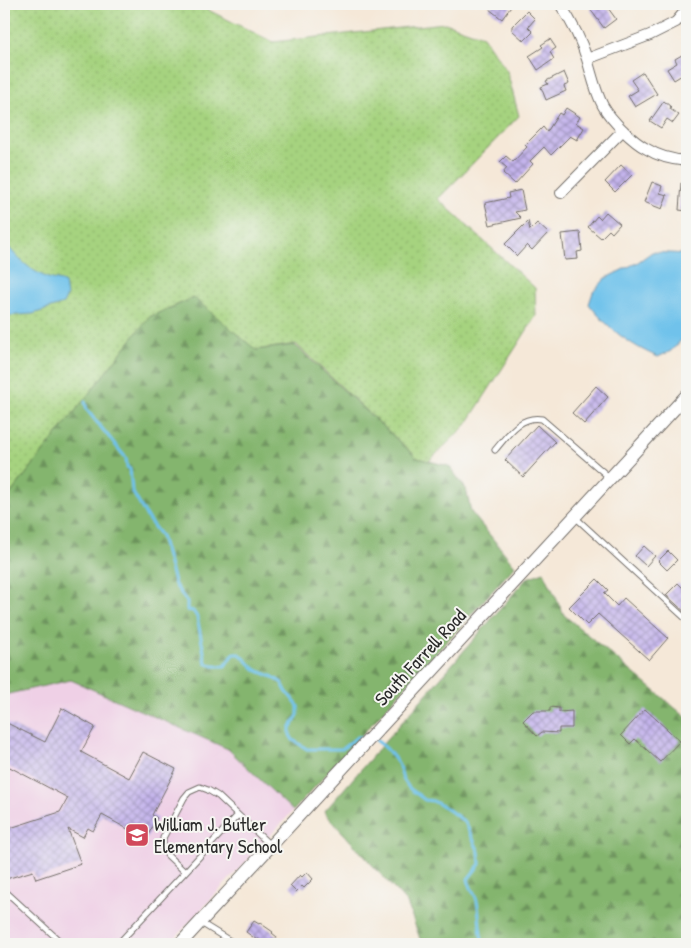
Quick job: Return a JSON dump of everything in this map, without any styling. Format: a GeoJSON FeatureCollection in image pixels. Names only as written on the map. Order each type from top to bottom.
{"type":"FeatureCollection","features":[{"type":"Feature","properties":{"kind":"street"},"geometry":{"type":"LineString","coordinates":[[560,4],[576,30],[603,107],[623,130],[646,149],[678,161],[687,161]]}},
{"type":"Feature","properties":{"kind":"street"},"geometry":{"type":"LineString","coordinates":[[587,58],[650,35],[676,22],[687,9]]}},
{"type":"Feature","properties":{"kind":"street"},"geometry":{"type":"LineString","coordinates":[[561,193],[623,130]]}},
{"type":"Feature","properties":{"kind":"street","name":"South Farrell Road"},"geometry":{"type":"LineString","coordinates":[[180,944],[687,395]]}},
{"type":"Feature","properties":{"kind":"lane"},"geometry":{"type":"LineString","coordinates":[[495,450],[516,425],[534,418],[542,419],[610,478]]}},
{"type":"Feature","properties":{"kind":"lane"},"geometry":{"type":"LineString","coordinates":[[575,516],[687,620]]}},
{"type":"Feature","properties":{"kind":"lane"},"geometry":{"type":"LineString","coordinates":[[185,872],[167,855],[163,848],[163,838],[184,798],[189,792],[200,787],[208,790],[271,846]]}},
{"type":"Feature","properties":{"kind":"lane"},"geometry":{"type":"LineString","coordinates":[[118,944],[238,815]]}},
{"type":"Feature","properties":{"kind":"lane"},"geometry":{"type":"LineString","coordinates":[[4,890],[63,944]]}},
{"type":"Feature","properties":{"kind":"lane"},"geometry":{"type":"LineString","coordinates":[[200,922],[235,944]]}},
{"type":"Feature","properties":{"kind":"shaded area","name":"William J. Butler Elementary School"},"geometry":{"type":"Polygon","coordinates":[[[71,680],[228,749],[293,811],[169,944],[4,944],[4,695],[71,680]]]}},
{"type":"Feature","properties":{"kind":"green space"},"geometry":{"type":"Polygon","coordinates":[[[4,4],[196,4],[273,42],[445,23],[483,36],[507,71],[519,116],[438,199],[535,288],[536,316],[466,425],[429,461],[417,458],[296,344],[256,350],[193,298],[149,317],[4,502],[4,4]]]}},
{"type":"Feature","properties":{"kind":"green space"},"geometry":{"type":"Polygon","coordinates":[[[194,298],[256,350],[295,345],[417,458],[449,466],[466,489],[471,512],[515,566],[293,811],[228,749],[71,680],[4,695],[4,502],[149,317],[194,298]]]}},
{"type":"Feature","properties":{"kind":"green space"},"geometry":{"type":"Polygon","coordinates":[[[544,572],[564,615],[687,718],[687,944],[422,944],[407,903],[324,812],[527,578],[544,572]]]}},
{"type":"Feature","properties":{"kind":"water"},"geometry":{"type":"Polygon","coordinates":[[[4,243],[35,271],[48,278],[65,283],[67,296],[63,304],[33,314],[4,316],[4,243]]]}},
{"type":"Feature","properties":{"kind":"water"},"geometry":{"type":"Polygon","coordinates":[[[652,252],[687,254],[687,334],[671,351],[658,357],[620,335],[589,304],[593,292],[606,278],[638,262],[652,252]]]}},
{"type":"Feature","properties":{"kind":"building"},"geometry":{"type":"Polygon","coordinates":[[[493,4],[513,4],[502,19],[489,9],[493,4]]]}},
{"type":"Feature","properties":{"kind":"building"},"geometry":{"type":"Polygon","coordinates":[[[598,4],[605,4],[616,19],[604,28],[590,9],[598,4]]]}},
{"type":"Feature","properties":{"kind":"building"},"geometry":{"type":"Polygon","coordinates":[[[527,11],[535,19],[528,27],[533,32],[524,41],[512,30],[512,26],[527,11]]]}},
{"type":"Feature","properties":{"kind":"building"},"geometry":{"type":"Polygon","coordinates":[[[550,39],[556,48],[550,52],[554,59],[538,70],[529,56],[543,47],[541,45],[550,39]]]}},
{"type":"Feature","properties":{"kind":"building"},"geometry":{"type":"Polygon","coordinates":[[[687,52],[687,72],[674,80],[667,69],[677,63],[675,59],[687,52]]]}},
{"type":"Feature","properties":{"kind":"building"},"geometry":{"type":"Polygon","coordinates":[[[564,72],[569,84],[564,86],[566,91],[546,100],[541,87],[548,84],[546,81],[564,72]]]}},
{"type":"Feature","properties":{"kind":"building"},"geometry":{"type":"Polygon","coordinates":[[[643,72],[657,94],[635,107],[628,96],[638,90],[631,80],[643,72]]]}},
{"type":"Feature","properties":{"kind":"building"},"geometry":{"type":"Polygon","coordinates":[[[664,101],[671,107],[670,109],[679,115],[673,123],[667,119],[661,128],[650,121],[664,101]]]}},
{"type":"Feature","properties":{"kind":"building"},"geometry":{"type":"Polygon","coordinates":[[[566,108],[580,117],[576,123],[584,128],[577,140],[570,136],[551,155],[544,147],[530,161],[533,164],[515,184],[503,173],[507,168],[500,162],[506,156],[513,162],[527,147],[525,145],[543,127],[547,132],[559,113],[562,115],[566,108]]]}},
{"type":"Feature","properties":{"kind":"building"},"geometry":{"type":"Polygon","coordinates":[[[621,165],[632,175],[615,192],[605,182],[621,165]]]}},
{"type":"Feature","properties":{"kind":"building"},"geometry":{"type":"Polygon","coordinates":[[[652,182],[662,186],[660,193],[667,195],[662,209],[644,202],[652,182]]]}},
{"type":"Feature","properties":{"kind":"building"},"geometry":{"type":"Polygon","coordinates":[[[681,183],[687,184],[687,211],[679,210],[681,183]]]}},
{"type":"Feature","properties":{"kind":"building"},"geometry":{"type":"Polygon","coordinates":[[[521,190],[525,210],[515,212],[521,218],[490,225],[485,203],[509,198],[508,193],[521,190]]]}},
{"type":"Feature","properties":{"kind":"building"},"geometry":{"type":"Polygon","coordinates":[[[606,212],[620,224],[612,233],[609,230],[601,238],[588,227],[597,216],[600,219],[606,212]]]}},
{"type":"Feature","properties":{"kind":"building"},"geometry":{"type":"Polygon","coordinates":[[[528,221],[530,230],[537,223],[548,233],[532,250],[527,245],[517,256],[505,244],[528,221]]]}},
{"type":"Feature","properties":{"kind":"building"},"geometry":{"type":"Polygon","coordinates":[[[580,232],[582,251],[577,252],[578,259],[565,260],[562,234],[580,232]]]}},
{"type":"Feature","properties":{"kind":"building"},"geometry":{"type":"Polygon","coordinates":[[[596,386],[608,397],[584,424],[572,413],[596,386]]]}},
{"type":"Feature","properties":{"kind":"building"},"geometry":{"type":"Polygon","coordinates":[[[537,425],[555,442],[523,477],[505,460],[537,425]]]}},
{"type":"Feature","properties":{"kind":"building"},"geometry":{"type":"Polygon","coordinates":[[[644,546],[655,556],[646,566],[635,556],[644,546]]]}},
{"type":"Feature","properties":{"kind":"building"},"geometry":{"type":"Polygon","coordinates":[[[668,551],[677,560],[667,570],[658,561],[668,551]]]}},
{"type":"Feature","properties":{"kind":"building"},"geometry":{"type":"Polygon","coordinates":[[[597,579],[608,590],[604,593],[617,606],[624,598],[668,638],[649,660],[598,614],[587,625],[569,607],[597,579]]]}},
{"type":"Feature","properties":{"kind":"building"},"geometry":{"type":"Polygon","coordinates":[[[678,583],[687,592],[687,614],[666,595],[678,583]]]}},
{"type":"Feature","properties":{"kind":"building"},"geometry":{"type":"Polygon","coordinates":[[[550,707],[559,708],[559,712],[572,711],[572,728],[559,728],[559,733],[542,732],[537,736],[523,721],[533,711],[550,711],[550,707]]]}},
{"type":"Feature","properties":{"kind":"building","name":"William J. Butler Elementary School"},"geometry":{"type":"Polygon","coordinates":[[[62,708],[95,727],[81,752],[129,778],[143,752],[176,769],[152,815],[157,818],[146,839],[102,815],[93,831],[88,828],[83,837],[68,829],[81,864],[36,879],[33,871],[6,879],[4,873],[4,830],[60,812],[68,798],[4,764],[4,730],[7,723],[45,742],[62,708]]]}},
{"type":"Feature","properties":{"kind":"building"},"geometry":{"type":"Polygon","coordinates":[[[645,709],[680,741],[660,762],[635,739],[630,744],[621,735],[645,709]]]}},
{"type":"Feature","properties":{"kind":"building"},"geometry":{"type":"Polygon","coordinates":[[[307,872],[313,879],[304,888],[302,886],[296,892],[290,886],[300,875],[302,877],[307,872]]]}},
{"type":"Feature","properties":{"kind":"building"},"geometry":{"type":"Polygon","coordinates":[[[254,921],[273,932],[277,937],[272,944],[257,940],[246,932],[254,921]]]}},
{"type":"Feature","properties":{"kind":"waterway"},"geometry":{"type":"LineString","coordinates":[[85,402],[87,410],[126,458],[127,467],[130,469],[132,491],[148,519],[161,536],[175,585],[187,602],[187,610],[193,611],[197,617],[206,663],[214,666],[225,666],[233,654],[240,654],[256,670],[282,683],[298,706],[298,715],[290,728],[290,735],[293,740],[307,749],[342,749],[357,737],[361,737]]}},
{"type":"Feature","properties":{"kind":"waterway"},"geometry":{"type":"LineString","coordinates":[[376,740],[387,749],[398,763],[403,779],[409,788],[425,800],[433,801],[446,808],[465,822],[479,852],[480,864],[468,879],[477,901],[483,944]]}},
{"type":"Feature","properties":{"kind":"place","name":"William J. Butler Elementary School"},"geometry":{"type":"Point","coordinates":[137,835]}}]}
